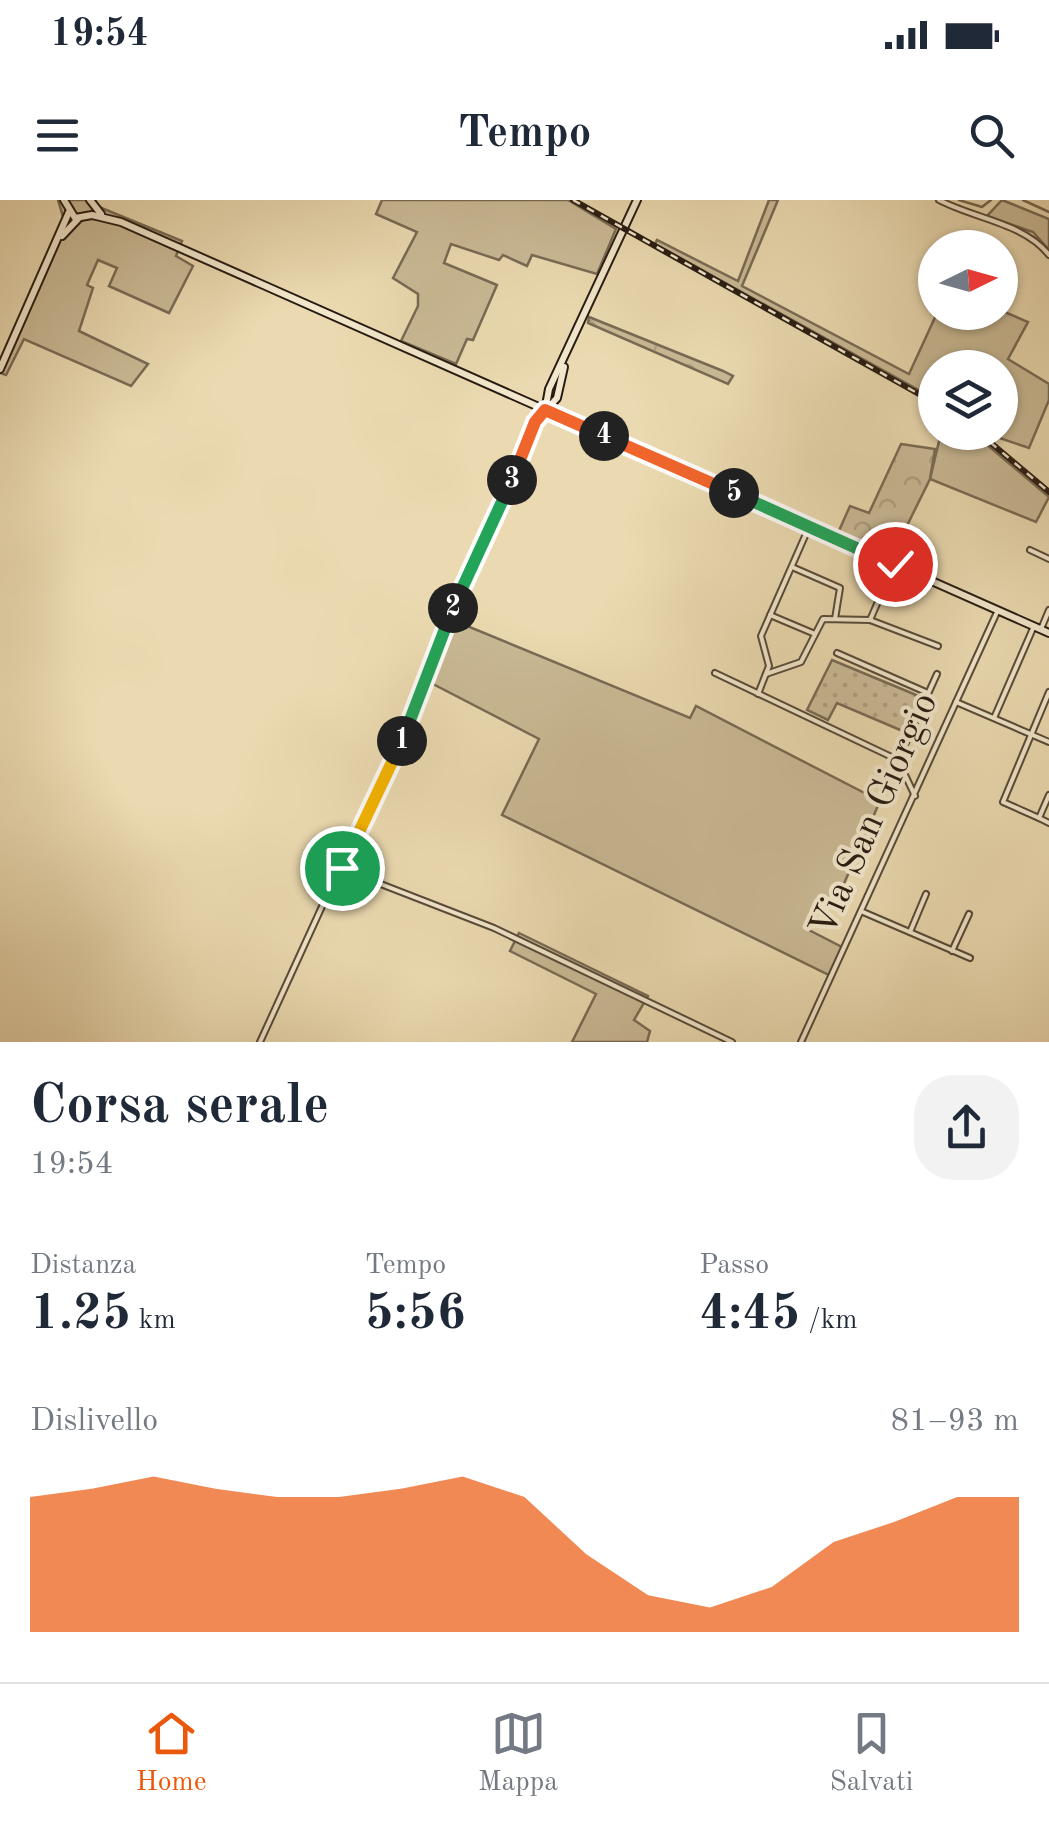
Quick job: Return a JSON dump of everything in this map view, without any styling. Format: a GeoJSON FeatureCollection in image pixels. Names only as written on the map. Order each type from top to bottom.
{"type":"FeatureCollection","features":[{"type":"Feature","properties":{"kind":"main road"},"geometry":{"type":"LineString","coordinates":[[545,410],[549,389],[637,200]]}},
{"type":"Feature","properties":{"kind":"main road"},"geometry":{"type":"LineString","coordinates":[[89,216],[92,203]]}},
{"type":"Feature","properties":{"kind":"main road"},"geometry":{"type":"LineString","coordinates":[[92,203],[106,217]]}},
{"type":"Feature","properties":{"kind":"main road"},"geometry":{"type":"LineString","coordinates":[[68,205],[78,219]]}},
{"type":"Feature","properties":{"kind":"main road"},"geometry":{"type":"LineString","coordinates":[[0,368],[58,241],[68,205]]}},
{"type":"Feature","properties":{"kind":"main road"},"geometry":{"type":"LineString","coordinates":[[58,241],[78,219],[106,217],[1041,629]]}},
{"type":"Feature","properties":{"kind":"main road"},"geometry":{"type":"LineString","coordinates":[[567,354],[557,398],[559,411],[580,426]]}},
{"type":"Feature","properties":{"kind":"main road"},"geometry":{"type":"LineString","coordinates":[[532,404],[549,389]]}},
{"type":"Feature","properties":{"kind":"main road"},"geometry":{"type":"LineString","coordinates":[[545,410],[557,398]]}},
{"type":"Feature","properties":{"kind":"street"},"geometry":{"type":"LineString","coordinates":[[939,200],[1023,233],[1037,240],[1049,255]]}},
{"type":"Feature","properties":{"kind":"street"},"geometry":{"type":"LineString","coordinates":[[260,1042],[373,795],[401,744],[451,613],[545,410]]}},
{"type":"Feature","properties":{"kind":"street"},"geometry":{"type":"LineString","coordinates":[[758,694],[769,666],[761,636],[809,527]]}},
{"type":"Feature","properties":{"kind":"street"},"geometry":{"type":"LineString","coordinates":[[1030,550],[1049,559]]}},
{"type":"Feature","properties":{"kind":"street"},"geometry":{"type":"LineString","coordinates":[[870,620],[895,564]]}},
{"type":"Feature","properties":{"kind":"street"},"geometry":{"type":"LineString","coordinates":[[792,567],[840,588],[835,620]]}},
{"type":"Feature","properties":{"kind":"street","name":"Via San Giorgio"},"geometry":{"type":"LineString","coordinates":[[801,1042],[998,610]]}},
{"type":"Feature","properties":{"kind":"street"},"geometry":{"type":"LineString","coordinates":[[994,718],[1049,610]]}},
{"type":"Feature","properties":{"kind":"street"},"geometry":{"type":"LineString","coordinates":[[770,615],[815,634]]}},
{"type":"Feature","properties":{"kind":"street"},"geometry":{"type":"LineString","coordinates":[[766,674],[801,662],[823,619],[870,620],[938,646]]}},
{"type":"Feature","properties":{"kind":"street"},"geometry":{"type":"LineString","coordinates":[[837,653],[928,693]]}},
{"type":"Feature","properties":{"kind":"street"},"geometry":{"type":"LineString","coordinates":[[715,673],[898,760],[916,796]]}},
{"type":"Feature","properties":{"kind":"street"},"geometry":{"type":"LineString","coordinates":[[898,760],[936,674]]}},
{"type":"Feature","properties":{"kind":"street"},"geometry":{"type":"LineString","coordinates":[[1049,692],[1003,802],[1049,823]]}},
{"type":"Feature","properties":{"kind":"street"},"geometry":{"type":"LineString","coordinates":[[956,702],[1049,742]]}},
{"type":"Feature","properties":{"kind":"street"},"geometry":{"type":"LineString","coordinates":[[1039,818],[1049,794]]}},
{"type":"Feature","properties":{"kind":"street"},"geometry":{"type":"LineString","coordinates":[[342,868],[494,928],[732,1042]]}},
{"type":"Feature","properties":{"kind":"street"},"geometry":{"type":"LineString","coordinates":[[910,932],[926,894]]}},
{"type":"Feature","properties":{"kind":"street"},"geometry":{"type":"LineString","coordinates":[[863,912],[970,958]]}},
{"type":"Feature","properties":{"kind":"street"},"geometry":{"type":"LineString","coordinates":[[952,951],[968,914]]}},
{"type":"Feature","properties":{"kind":"green space"},"geometry":{"type":"Polygon","coordinates":[[[58,200],[95,200],[99,207],[182,241],[176,256],[193,266],[169,313],[109,286],[117,268],[98,260],[87,285],[93,288],[79,331],[148,364],[131,386],[24,339],[6,375],[0,373],[0,363],[64,220],[58,200]]]}},
{"type":"Feature","properties":{"kind":"green space"},"geometry":{"type":"Polygon","coordinates":[[[382,200],[568,200],[616,229],[597,274],[532,255],[527,266],[503,255],[499,260],[451,244],[444,263],[497,285],[473,340],[467,339],[456,364],[401,341],[418,306],[418,294],[393,278],[417,232],[376,214],[382,200]]]}},
{"type":"Feature","properties":{"kind":"green space"},"geometry":{"type":"Polygon","coordinates":[[[769,200],[778,200],[742,286],[909,374],[918,354],[918,390],[655,244],[657,240],[738,281],[769,200]]]}},
{"type":"Feature","properties":{"kind":"green space"},"geometry":{"type":"Polygon","coordinates":[[[1002,200],[1049,219],[1049,250],[1033,232],[987,216],[1002,200]]]}},
{"type":"Feature","properties":{"kind":"green space"},"geometry":{"type":"Polygon","coordinates":[[[589,317],[733,376],[728,384],[588,323],[589,317]]]}},
{"type":"Feature","properties":{"kind":"green space"},"geometry":{"type":"Polygon","coordinates":[[[1018,318],[1028,322],[1013,350],[920,350],[929,330],[1018,330],[1018,318]]]}},
{"type":"Feature","properties":{"kind":"green space"},"geometry":{"type":"Polygon","coordinates":[[[1018,365],[1049,384],[1049,400],[1029,448],[1018,444],[1018,365]]]}},
{"type":"Feature","properties":{"kind":"green space"},"geometry":{"type":"Polygon","coordinates":[[[901,444],[935,450],[930,479],[891,558],[838,533],[850,506],[869,513],[901,444]]]}},
{"type":"Feature","properties":{"kind":"green space"},"geometry":{"type":"Polygon","coordinates":[[[937,450],[993,450],[1049,497],[1036,522],[930,479],[937,450]]]}},
{"type":"Feature","properties":{"kind":"green space"},"geometry":{"type":"Polygon","coordinates":[[[455,621],[690,718],[696,706],[880,801],[836,902],[821,898],[807,929],[842,947],[829,975],[502,815],[539,739],[431,683],[455,621]]]}},
{"type":"Feature","properties":{"kind":"green space"},"geometry":{"type":"Polygon","coordinates":[[[832,660],[921,697],[905,732],[837,703],[828,720],[807,710],[832,660]]]}},
{"type":"Feature","properties":{"kind":"green space"},"geometry":{"type":"Polygon","coordinates":[[[519,933],[648,996],[634,1020],[650,1031],[647,1042],[572,1042],[596,994],[510,951],[519,933]]]}},
{"type":"Feature","properties":{"kind":"waterway"},"geometry":{"type":"LineString","coordinates":[[959,200],[982,207],[991,200]]}},
{"type":"Feature","properties":{"kind":"waterway"},"geometry":{"type":"LineString","coordinates":[[1023,200],[1049,212]]}},
{"type":"Feature","properties":{"kind":"railway"},"geometry":{"type":"LineString","coordinates":[[573,200],[918,393]]}},
{"type":"Feature","properties":{"kind":"railway"},"geometry":{"type":"LineString","coordinates":[[999,450],[1049,492]]}},
{"type":"Feature","properties":{"kind":"route"},"geometry":{"type":"LineString","coordinates":[[342,868],[373,795],[401,744],[451,613],[475,566],[535,422],[545,410],[895,564]]}}]}
